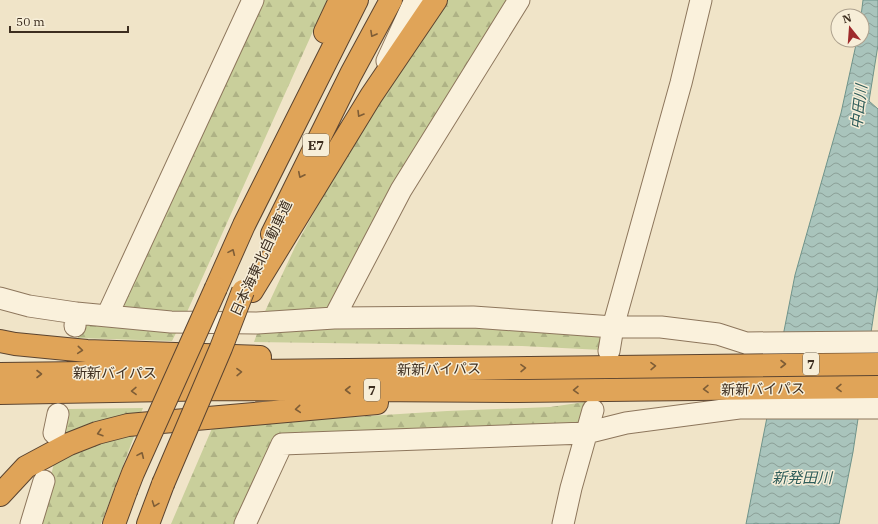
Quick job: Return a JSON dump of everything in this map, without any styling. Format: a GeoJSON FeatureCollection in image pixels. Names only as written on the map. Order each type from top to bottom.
{"type":"FeatureCollection","features":[{"type":"Feature","properties":{"kind":"highway"},"geometry":{"type":"LineString","coordinates":[[244,226],[309,67],[340,0]]}},
{"type":"Feature","properties":{"kind":"highway","name":"日本海東北自動車道"},"geometry":{"type":"LineString","coordinates":[[114,524],[133,473],[244,226],[357,0]]}},
{"type":"Feature","properties":{"kind":"highway","name":"日本海東北自動車道"},"geometry":{"type":"LineString","coordinates":[[148,524],[163,484],[221,348],[351,74],[391,0]]}},
{"type":"Feature","properties":{"kind":"highway"},"geometry":{"type":"LineString","coordinates":[[248,291],[371,96],[436,0]]}},
{"type":"Feature","properties":{"kind":"highway"},"geometry":{"type":"LineString","coordinates":[[0,341],[15,344],[87,351],[240,357],[448,356],[500,369]]}},
{"type":"Feature","properties":{"kind":"highway","name":"新新バイパス"},"geometry":{"type":"LineString","coordinates":[[0,374],[878,364]]}},
{"type":"Feature","properties":{"kind":"highway","name":"新新バイパス"},"geometry":{"type":"LineString","coordinates":[[0,393],[226,389],[518,391],[742,398],[878,387]]}},
{"type":"Feature","properties":{"kind":"highway"},"geometry":{"type":"LineString","coordinates":[[0,495],[26,467],[69,444],[97,433],[128,425],[518,391]]}},
{"type":"Feature","properties":{"kind":"street"},"geometry":{"type":"LineString","coordinates":[[107,316],[253,0]]}},
{"type":"Feature","properties":{"kind":"street"},"geometry":{"type":"LineString","coordinates":[[371,96],[415,0]]}},
{"type":"Feature","properties":{"kind":"street"},"geometry":{"type":"LineString","coordinates":[[334,318],[401,190],[519,0]]}},
{"type":"Feature","properties":{"kind":"street"},"geometry":{"type":"LineString","coordinates":[[609,351],[614,327],[681,83],[701,0]]}},
{"type":"Feature","properties":{"kind":"street"},"geometry":{"type":"LineString","coordinates":[[0,298],[76,320],[107,316],[171,322],[257,324],[334,318],[472,317],[614,327],[661,327],[718,334],[746,343],[878,342]]}},
{"type":"Feature","properties":{"kind":"street"},"geometry":{"type":"LineString","coordinates":[[245,524],[282,444],[586,433],[742,398],[878,408]]}},
{"type":"Feature","properties":{"kind":"street"},"geometry":{"type":"LineString","coordinates":[[562,524],[570,488],[593,410]]}},
{"type":"Feature","properties":{"kind":"street"},"geometry":{"type":"LineString","coordinates":[[31,524],[44,481]]}},
{"type":"Feature","properties":{"kind":"green space"},"geometry":{"type":"Polygon","coordinates":[[[263,0],[327,0],[187,312],[124,307],[128,284],[263,0]]]}},
{"type":"Feature","properties":{"kind":"green space"},"geometry":{"type":"Polygon","coordinates":[[[447,0],[509,0],[333,305],[325,310],[261,320],[295,247],[348,151],[408,55],[447,0]]]}},
{"type":"Feature","properties":{"kind":"green space"},"geometry":{"type":"Polygon","coordinates":[[[90,319],[179,327],[172,341],[78,338],[78,329],[90,319]]]}},
{"type":"Feature","properties":{"kind":"green space"},"geometry":{"type":"Polygon","coordinates":[[[364,323],[601,329],[602,350],[522,346],[254,342],[258,331],[364,323]]]}},
{"type":"Feature","properties":{"kind":"green space"},"geometry":{"type":"Polygon","coordinates":[[[585,402],[582,426],[277,439],[241,524],[171,524],[213,426],[447,411],[550,407],[585,402]]]}},
{"type":"Feature","properties":{"kind":"green space"},"geometry":{"type":"Polygon","coordinates":[[[143,408],[140,415],[59,438],[68,409],[143,408]]]}},
{"type":"Feature","properties":{"kind":"green space"},"geometry":{"type":"Polygon","coordinates":[[[135,434],[101,524],[34,524],[48,488],[54,463],[62,457],[118,437],[135,434]]]}},
{"type":"Feature","properties":{"kind":"water","name":"新発田川"},"geometry":{"type":"Polygon","coordinates":[[[863,0],[878,0],[878,45],[869,101],[878,109],[878,286],[853,452],[839,524],[746,524],[795,275],[841,113],[855,48],[870,48],[870,8],[862,8],[863,0]]]}},
{"type":"Feature","properties":{"kind":"water label","name":"中田川"},"geometry":{"type":"Point","coordinates":[859,107]}}]}
